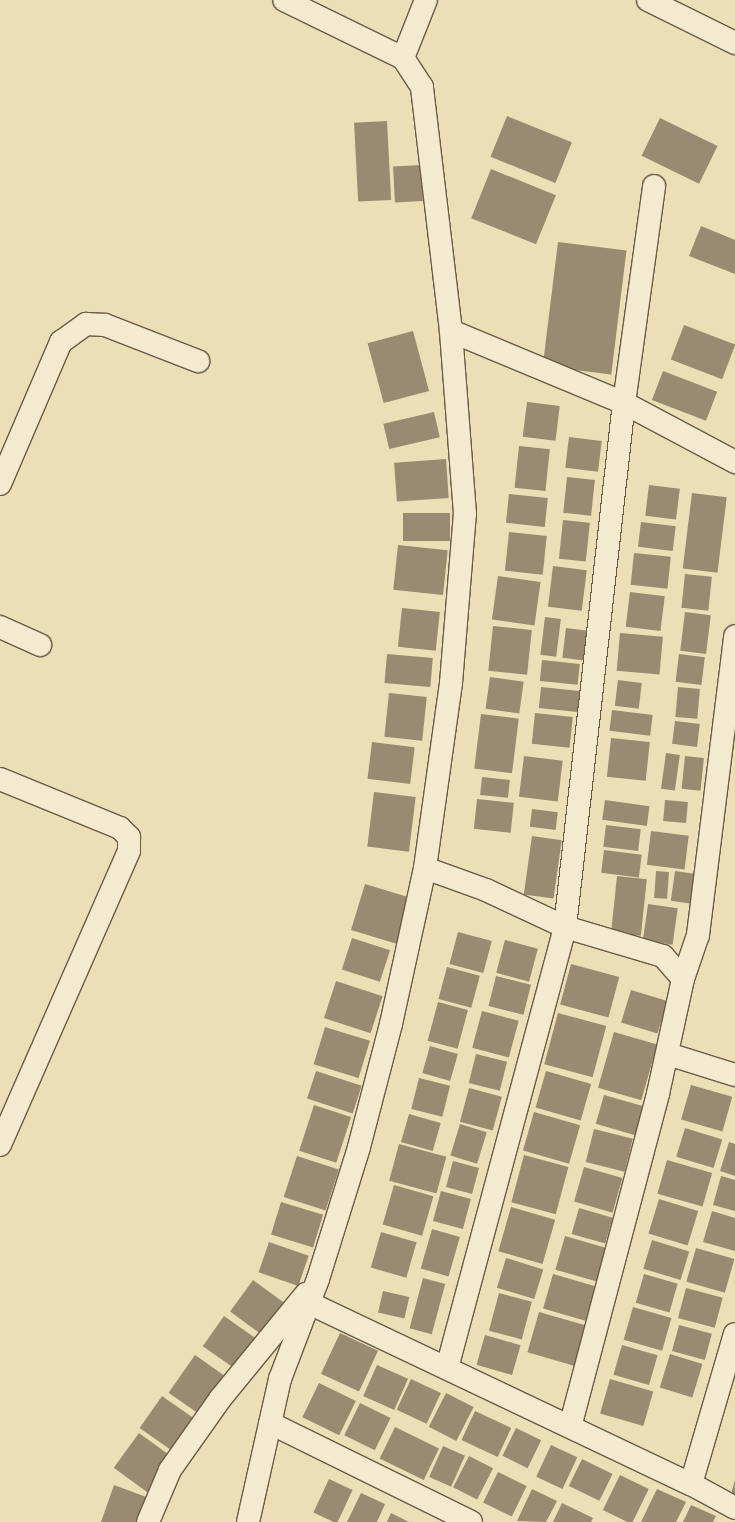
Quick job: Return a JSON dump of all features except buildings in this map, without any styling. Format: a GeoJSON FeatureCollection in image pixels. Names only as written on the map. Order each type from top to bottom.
{"type":"FeatureCollection","features":[{"type":"Feature","properties":{"kind":"street"},"geometry":{"type":"LineString","coordinates":[[248,1522],[280,1379],[318,1279],[361,1140],[391,1024],[425,868],[451,683],[465,514],[451,330],[422,87],[403,58],[284,0]]}},
{"type":"Feature","properties":{"kind":"street"},"geometry":{"type":"LineString","coordinates":[[403,58],[426,0]]}},
{"type":"Feature","properties":{"kind":"street"},"geometry":{"type":"LineString","coordinates":[[648,0],[735,43]]}},
{"type":"Feature","properties":{"kind":"street"},"geometry":{"type":"LineString","coordinates":[[447,1368],[565,927],[624,404],[654,186]]}},
{"type":"Feature","properties":{"kind":"street"},"geometry":{"type":"LineString","coordinates":[[0,484],[61,342],[86,324],[105,325],[198,361]]}},
{"type":"Feature","properties":{"kind":"street"},"geometry":{"type":"LineString","coordinates":[[451,330],[624,404],[735,462]]}},
{"type":"Feature","properties":{"kind":"street"},"geometry":{"type":"LineString","coordinates":[[0,627],[40,645]]}},
{"type":"Feature","properties":{"kind":"street"},"geometry":{"type":"LineString","coordinates":[[570,1426],[668,1054],[683,979],[698,935],[735,636]]}},
{"type":"Feature","properties":{"kind":"street"},"geometry":{"type":"LineString","coordinates":[[0,779],[120,828],[129,837],[129,851],[0,1145]]}},
{"type":"Feature","properties":{"kind":"street"},"geometry":{"type":"LineString","coordinates":[[425,868],[486,890],[565,927],[663,956],[683,979]]}},
{"type":"Feature","properties":{"kind":"street"},"geometry":{"type":"LineString","coordinates":[[668,1054],[735,1075]]}},
{"type":"Feature","properties":{"kind":"street"},"geometry":{"type":"LineString","coordinates":[[148,1522],[170,1470],[220,1399],[318,1279]]}},
{"type":"Feature","properties":{"kind":"street"},"geometry":{"type":"LineString","coordinates":[[309,1303],[691,1484],[732,1513]]}},
{"type":"Feature","properties":{"kind":"street"},"geometry":{"type":"LineString","coordinates":[[691,1484],[735,1334]]}},
{"type":"Feature","properties":{"kind":"street"},"geometry":{"type":"LineString","coordinates":[[270,1423],[471,1522]]}}]}
